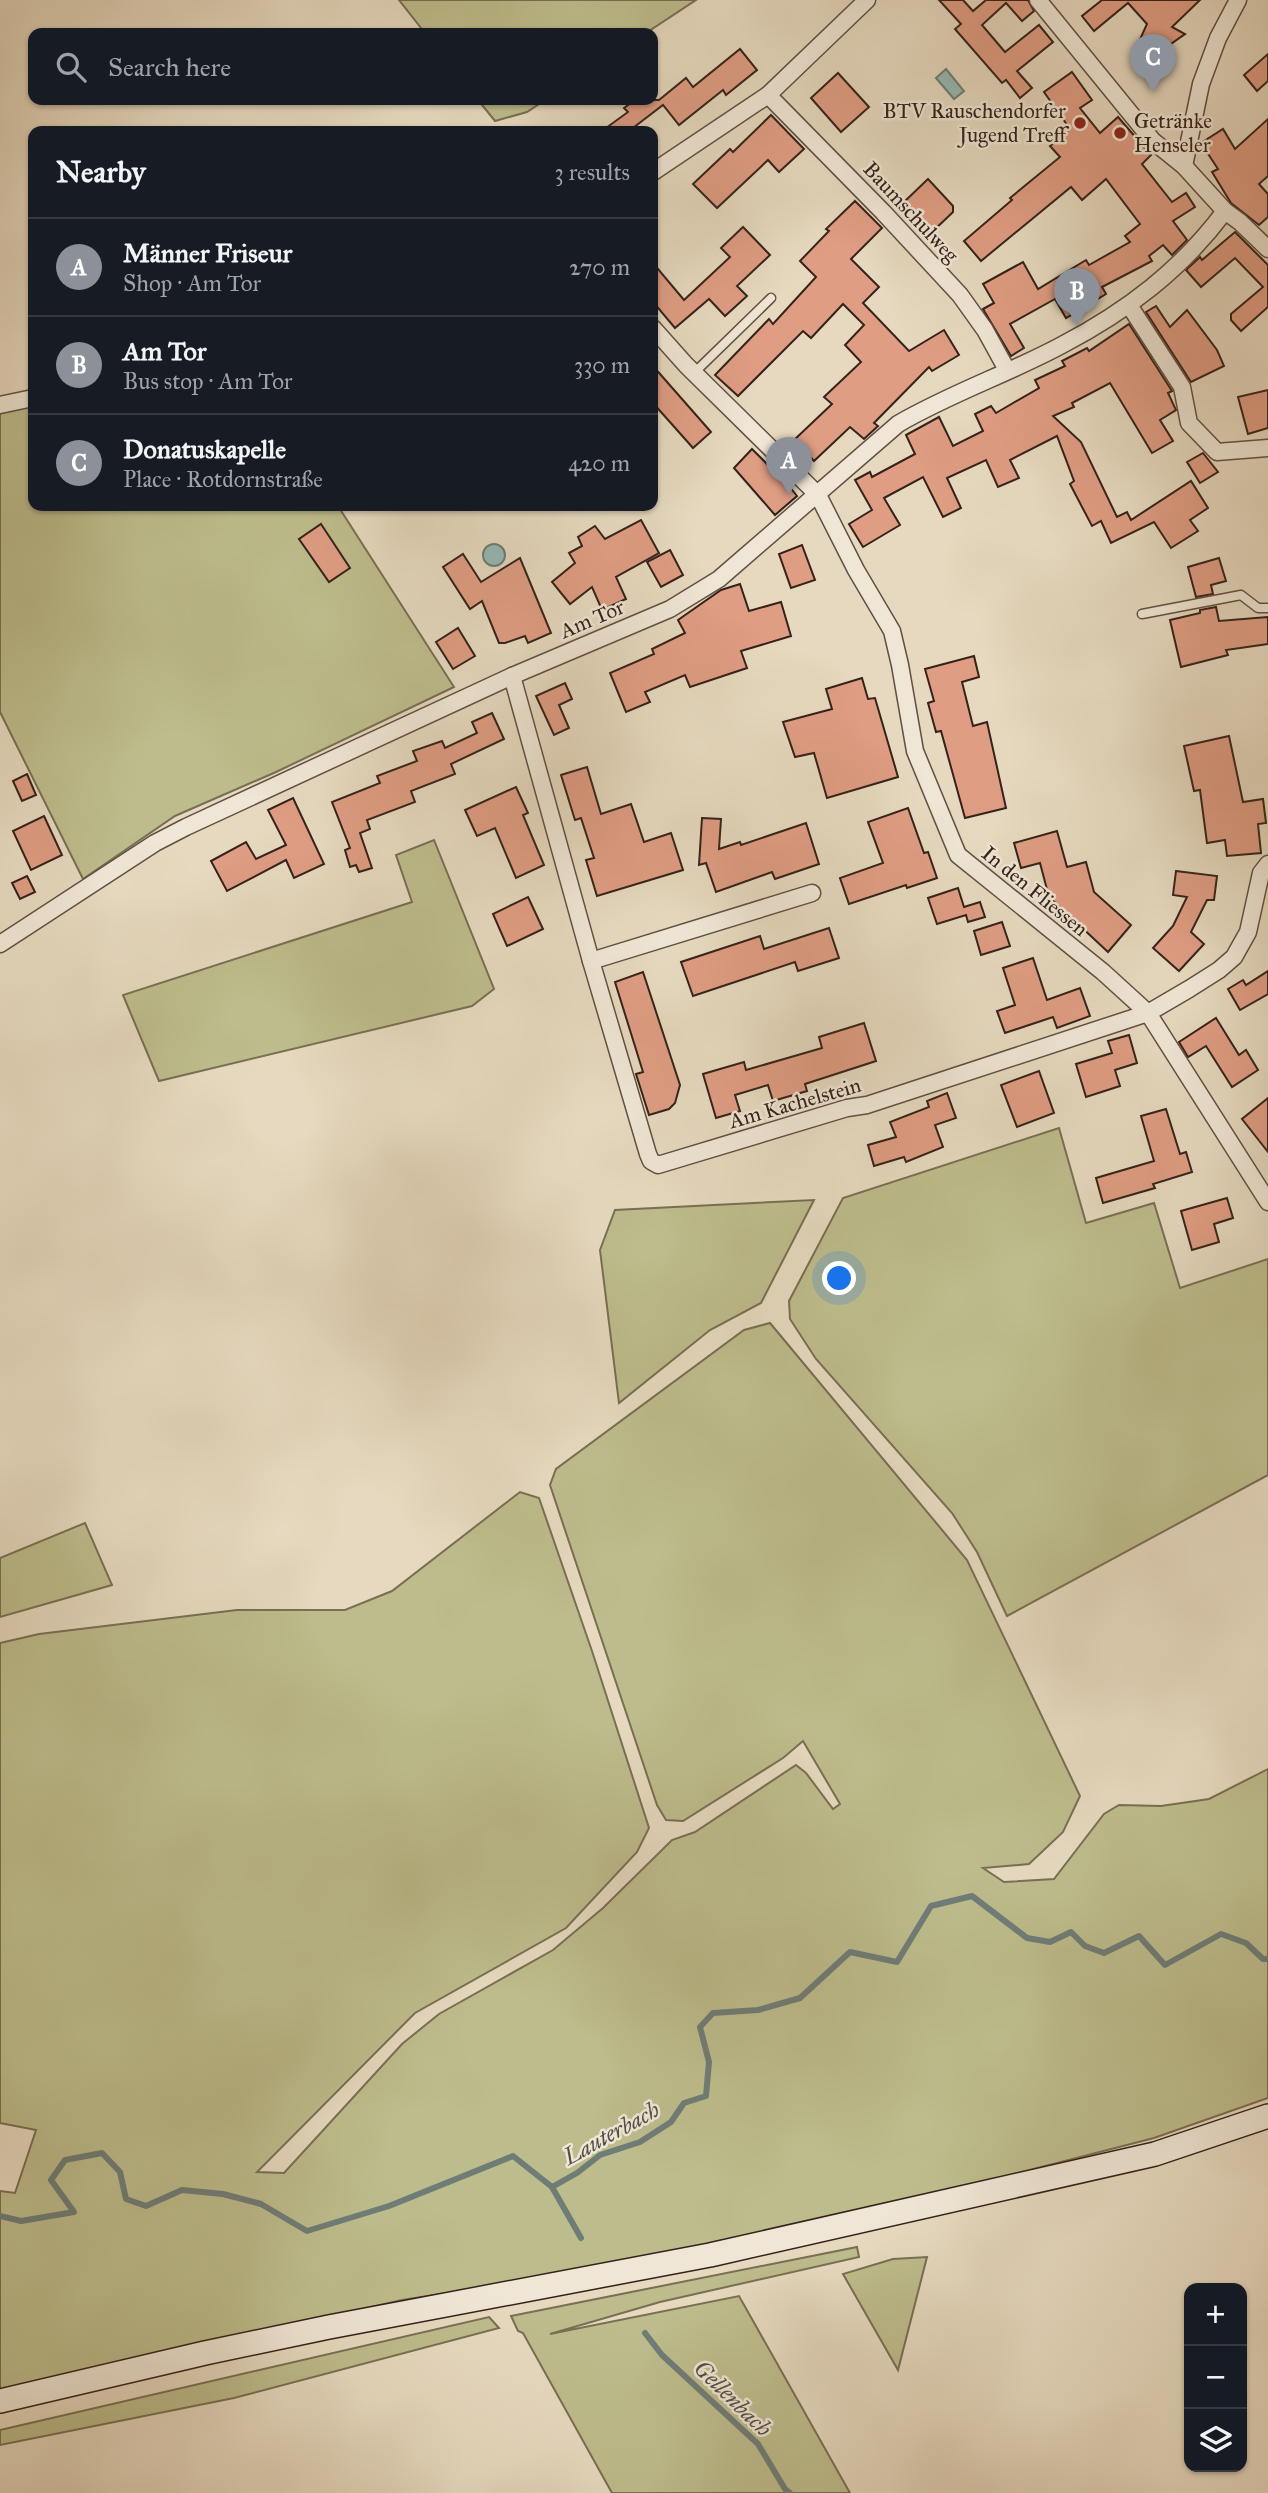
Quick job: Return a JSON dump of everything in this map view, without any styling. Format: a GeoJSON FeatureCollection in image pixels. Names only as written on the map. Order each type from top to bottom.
{"type":"FeatureCollection","features":[{"type":"Feature","properties":{"kind":"main road"},"geometry":{"type":"LineString","coordinates":[[0,2401],[329,2327],[723,2252],[1155,2154],[1268,2116]]}},
{"type":"Feature","properties":{"kind":"street"},"geometry":{"type":"LineString","coordinates":[[658,169],[768,95],[867,0]]}},
{"type":"Feature","properties":{"kind":"street"},"geometry":{"type":"LineString","coordinates":[[1038,0],[1153,141],[1184,166],[1225,211],[1268,249]]}},
{"type":"Feature","properties":{"kind":"street"},"geometry":{"type":"LineString","coordinates":[[1184,166],[1201,84],[1218,38],[1238,0]]}},
{"type":"Feature","properties":{"kind":"street","name":"Baumschulweg"},"geometry":{"type":"LineString","coordinates":[[768,95],[960,295],[985,330],[1007,370]]}},
{"type":"Feature","properties":{"kind":"street","name":"Am Tor"},"geometry":{"type":"LineString","coordinates":[[0,944],[155,844],[285,780],[512,676],[670,609],[719,579],[898,424],[931,405],[1060,346],[1129,305],[1201,244],[1225,211]]}},
{"type":"Feature","properties":{"kind":"street"},"geometry":{"type":"LineString","coordinates":[[1129,305],[1182,387],[1189,423],[1207,443],[1217,452],[1268,448]]}},
{"type":"Feature","properties":{"kind":"street","name":"In den Fliessen"},"geometry":{"type":"LineString","coordinates":[[658,333],[694,373],[818,495],[856,570],[892,631],[915,751],[958,855],[1103,972],[1148,1013],[1268,1202]]}},
{"type":"Feature","properties":{"kind":"street"},"geometry":{"type":"LineString","coordinates":[[0,405],[28,399]]}},
{"type":"Feature","properties":{"kind":"street","name":"Am Kachelstein"},"geometry":{"type":"LineString","coordinates":[[512,676],[648,1154],[651,1161],[658,1165],[847,1108],[867,1105],[1148,1013]]}},
{"type":"Feature","properties":{"kind":"street"},"geometry":{"type":"LineString","coordinates":[[1148,1013],[1220,970],[1234,957],[1248,932],[1261,873],[1268,864]]}},
{"type":"Feature","properties":{"kind":"street"},"geometry":{"type":"LineString","coordinates":[[591,961],[812,893]]}},
{"type":"Feature","properties":{"kind":"lane"},"geometry":{"type":"LineString","coordinates":[[694,373],[771,298]]}},
{"type":"Feature","properties":{"kind":"lane"},"geometry":{"type":"LineString","coordinates":[[1142,614],[1241,595],[1258,608],[1268,608]]}},
{"type":"Feature","properties":{"kind":"shaded area"},"geometry":{"type":"Polygon","coordinates":[[[399,0],[696,0],[654,28],[421,28],[399,0]]]}},
{"type":"Feature","properties":{"kind":"shaded area"},"geometry":{"type":"Polygon","coordinates":[[[482,105],[538,105],[527,112],[495,121],[482,105]]]}},
{"type":"Feature","properties":{"kind":"shaded area"},"geometry":{"type":"Polygon","coordinates":[[[28,407],[28,511],[341,511],[454,687],[276,772],[175,816],[83,879],[0,712],[0,413],[28,407]]]}},
{"type":"Feature","properties":{"kind":"shaded area"},"geometry":{"type":"Polygon","coordinates":[[[434,840],[494,989],[472,1006],[159,1081],[123,995],[412,902],[396,855],[434,840]]]}},
{"type":"Feature","properties":{"kind":"shaded area"},"geometry":{"type":"Polygon","coordinates":[[[1059,1128],[1086,1223],[1154,1203],[1180,1288],[1268,1259],[1268,1475],[1007,1616],[977,1552],[952,1513],[816,1359],[790,1319],[789,1301],[843,1198],[1059,1128]]]}},
{"type":"Feature","properties":{"kind":"shaded area"},"geometry":{"type":"Polygon","coordinates":[[[814,1200],[761,1303],[710,1330],[619,1403],[600,1250],[615,1210],[814,1200]]]}},
{"type":"Feature","properties":{"kind":"shaded area"},"geometry":{"type":"Polygon","coordinates":[[[770,1323],[967,1560],[1080,1796],[1063,1832],[1029,1864],[983,1868],[1004,1882],[1054,1879],[1104,1814],[1119,1805],[1161,1806],[1209,1799],[1268,1769],[1268,2098],[1154,2138],[708,2253],[402,2300],[0,2392],[0,2191],[15,2193],[36,2130],[0,2123],[0,1643],[39,1634],[237,1610],[345,1610],[392,1591],[520,1492],[539,1498],[649,1828],[637,1852],[566,1928],[415,2013],[257,2172],[284,2173],[402,2044],[439,2014],[553,1950],[603,1908],[672,1840],[695,1832],[796,1765],[806,1773],[833,1809],[840,1804],[803,1741],[783,1758],[683,1821],[666,1820],[657,1805],[550,1485],[556,1469],[744,1330],[770,1323]]]}},
{"type":"Feature","properties":{"kind":"shaded area"},"geometry":{"type":"Polygon","coordinates":[[[85,1523],[112,1585],[0,1617],[0,1558],[85,1523]]]}},
{"type":"Feature","properties":{"kind":"shaded area"},"geometry":{"type":"Polygon","coordinates":[[[857,2247],[859,2257],[660,2302],[550,2334],[739,2296],[850,2493],[612,2493],[511,2316],[857,2247]]]}},
{"type":"Feature","properties":{"kind":"shaded area"},"geometry":{"type":"Polygon","coordinates":[[[927,2257],[898,2370],[843,2274],[893,2259],[927,2257]]]}},
{"type":"Feature","properties":{"kind":"shaded area"},"geometry":{"type":"Polygon","coordinates":[[[489,2317],[499,2328],[234,2398],[0,2445],[0,2430],[489,2317]]]}},
{"type":"Feature","properties":{"kind":"water"},"geometry":{"type":"Polygon","coordinates":[[[946,69],[964,91],[954,99],[936,78],[946,69]]]}},
{"type":"Feature","properties":{"kind":"water"},"geometry":{"type":"Polygon","coordinates":[[[494,544],[502,547],[505,555],[502,563],[494,566],[486,563],[483,555],[486,547],[494,544]]]}},
{"type":"Feature","properties":{"kind":"building"},"geometry":{"type":"Polygon","coordinates":[[[939,0],[963,0],[973,11],[986,0],[1028,0],[1034,11],[1022,21],[1006,3],[982,25],[1005,52],[1039,25],[1053,42],[1017,71],[1032,88],[1020,98],[1006,80],[1002,83],[955,29],[961,24],[939,0]]]}},
{"type":"Feature","properties":{"kind":"building"},"geometry":{"type":"Polygon","coordinates":[[[1102,0],[1200,0],[1172,27],[1185,34],[1155,55],[1137,46],[1147,24],[1128,3],[1094,31],[1082,16],[1102,0]]]}},
{"type":"Feature","properties":{"kind":"building"},"geometry":{"type":"Polygon","coordinates":[[[740,49],[757,70],[726,95],[723,90],[679,125],[663,105],[636,126],[609,126],[628,112],[624,108],[628,105],[658,105],[658,100],[686,78],[693,87],[740,49]]]}},
{"type":"Feature","properties":{"kind":"building"},"geometry":{"type":"Polygon","coordinates":[[[1268,54],[1268,81],[1257,91],[1244,75],[1268,54]]]}},
{"type":"Feature","properties":{"kind":"building"},"geometry":{"type":"Polygon","coordinates":[[[1072,72],[1092,100],[1080,108],[1100,133],[1118,117],[1151,155],[1142,164],[1172,202],[1186,193],[1195,207],[1173,221],[1187,240],[1172,255],[1163,245],[1149,256],[1152,261],[1102,287],[1106,294],[1066,318],[1055,299],[1010,324],[1024,348],[1011,356],[983,309],[994,303],[983,284],[1023,262],[1038,289],[1086,260],[1089,265],[1130,242],[1125,236],[1140,224],[1106,179],[1082,200],[1071,187],[981,261],[964,241],[1060,157],[1050,146],[1070,129],[1044,92],[1072,72]]]}},
{"type":"Feature","properties":{"kind":"building"},"geometry":{"type":"Polygon","coordinates":[[[838,73],[869,107],[841,132],[811,98],[838,73]]]}},
{"type":"Feature","properties":{"kind":"building"},"geometry":{"type":"Polygon","coordinates":[[[771,115],[804,149],[779,172],[768,160],[717,208],[693,184],[730,149],[733,152],[771,115]]]}},
{"type":"Feature","properties":{"kind":"building"},"geometry":{"type":"Polygon","coordinates":[[[1268,119],[1268,176],[1259,184],[1268,194],[1268,217],[1259,225],[1231,203],[1212,172],[1218,169],[1201,143],[1223,129],[1235,149],[1268,119]]]}},
{"type":"Feature","properties":{"kind":"building"},"geometry":{"type":"Polygon","coordinates":[[[928,179],[953,206],[953,212],[932,232],[904,202],[928,179]]]}},
{"type":"Feature","properties":{"kind":"building"},"geometry":{"type":"Polygon","coordinates":[[[855,201],[882,228],[851,259],[879,287],[863,303],[909,351],[944,330],[959,355],[932,371],[929,367],[874,423],[878,426],[864,439],[850,427],[814,461],[794,440],[832,404],[824,397],[861,362],[845,345],[864,325],[843,304],[811,338],[803,331],[738,396],[715,375],[769,319],[773,324],[816,277],[800,261],[829,231],[826,229],[855,201]]]}},
{"type":"Feature","properties":{"kind":"building"},"geometry":{"type":"Polygon","coordinates":[[[743,227],[770,255],[737,286],[747,296],[725,316],[709,299],[675,328],[658,308],[658,269],[684,300],[730,257],[721,248],[743,227]]]}},
{"type":"Feature","properties":{"kind":"building"},"geometry":{"type":"Polygon","coordinates":[[[1235,232],[1268,265],[1268,307],[1241,331],[1231,320],[1231,314],[1263,287],[1235,258],[1201,287],[1186,270],[1235,232]]]}},
{"type":"Feature","properties":{"kind":"building"},"geometry":{"type":"Polygon","coordinates":[[[1156,306],[1170,327],[1187,310],[1217,350],[1224,366],[1191,382],[1146,312],[1156,306]]]}},
{"type":"Feature","properties":{"kind":"building"},"geometry":{"type":"Polygon","coordinates":[[[1129,324],[1172,391],[1168,393],[1176,410],[1160,420],[1173,441],[1152,453],[1110,383],[1072,403],[1074,407],[1053,416],[1081,442],[1117,517],[1127,512],[1131,520],[1191,481],[1208,508],[1190,520],[1198,531],[1171,548],[1154,522],[1111,543],[1101,521],[1092,526],[1070,484],[1074,481],[1057,436],[1010,460],[1019,478],[998,487],[986,460],[947,478],[961,508],[943,517],[923,477],[884,498],[900,525],[863,547],[849,524],[872,510],[855,480],[870,472],[872,477],[915,454],[906,435],[939,417],[953,446],[983,431],[975,414],[991,406],[996,413],[1039,388],[1035,380],[1065,366],[1062,361],[1087,348],[1089,351],[1129,324]]]}},
{"type":"Feature","properties":{"kind":"building"},"geometry":{"type":"Polygon","coordinates":[[[658,372],[711,432],[693,448],[658,409],[658,372]]]}},
{"type":"Feature","properties":{"kind":"building"},"geometry":{"type":"Polygon","coordinates":[[[1268,390],[1268,428],[1248,434],[1238,397],[1268,390]]]}},
{"type":"Feature","properties":{"kind":"building"},"geometry":{"type":"Polygon","coordinates":[[[752,449],[771,468],[773,466],[797,496],[775,515],[734,468],[752,449]]]}},
{"type":"Feature","properties":{"kind":"building"},"geometry":{"type":"Polygon","coordinates":[[[1203,453],[1218,472],[1200,483],[1187,462],[1203,453]]]}},
{"type":"Feature","properties":{"kind":"building"},"geometry":{"type":"Polygon","coordinates":[[[641,520],[659,553],[616,577],[626,599],[602,610],[592,587],[570,604],[552,582],[575,563],[569,553],[582,546],[578,537],[595,526],[605,539],[641,520]]]}},
{"type":"Feature","properties":{"kind":"building"},"geometry":{"type":"Polygon","coordinates":[[[321,524],[350,568],[329,582],[299,539],[321,524]]]}},
{"type":"Feature","properties":{"kind":"building"},"geometry":{"type":"Polygon","coordinates":[[[802,545],[815,580],[791,588],[779,554],[802,545]]]}},
{"type":"Feature","properties":{"kind":"building"},"geometry":{"type":"Polygon","coordinates":[[[670,550],[683,575],[661,587],[647,562],[670,550]]]}},
{"type":"Feature","properties":{"kind":"building"},"geometry":{"type":"Polygon","coordinates":[[[463,554],[481,582],[520,558],[551,633],[528,643],[525,636],[499,643],[482,601],[470,609],[443,567],[463,554]]]}},
{"type":"Feature","properties":{"kind":"building"},"geometry":{"type":"Polygon","coordinates":[[[1219,558],[1226,581],[1211,585],[1213,594],[1196,597],[1188,567],[1219,558]]]}},
{"type":"Feature","properties":{"kind":"building"},"geometry":{"type":"Polygon","coordinates":[[[740,584],[749,611],[781,602],[791,636],[741,651],[747,668],[690,687],[685,675],[645,692],[650,702],[626,712],[610,673],[654,654],[652,649],[685,633],[678,620],[721,590],[740,584]]]}},
{"type":"Feature","properties":{"kind":"building"},"geometry":{"type":"Polygon","coordinates":[[[1216,607],[1219,621],[1268,617],[1268,644],[1226,650],[1228,655],[1181,667],[1170,620],[1216,607]]]}},
{"type":"Feature","properties":{"kind":"building"},"geometry":{"type":"Polygon","coordinates":[[[458,628],[475,656],[453,669],[436,642],[458,628]]]}},
{"type":"Feature","properties":{"kind":"building"},"geometry":{"type":"Polygon","coordinates":[[[974,656],[979,677],[962,682],[973,726],[987,722],[1006,808],[965,818],[941,731],[936,732],[928,703],[934,701],[925,669],[974,656]]]}},
{"type":"Feature","properties":{"kind":"building"},"geometry":{"type":"Polygon","coordinates":[[[862,678],[868,699],[875,698],[898,777],[827,798],[814,753],[795,757],[783,722],[832,709],[826,689],[862,678]]]}},
{"type":"Feature","properties":{"kind":"building"},"geometry":{"type":"Polygon","coordinates":[[[565,683],[572,699],[559,705],[569,728],[554,735],[536,696],[565,683]]]}},
{"type":"Feature","properties":{"kind":"building"},"geometry":{"type":"Polygon","coordinates":[[[492,713],[504,739],[451,764],[455,774],[411,791],[415,802],[367,820],[370,829],[360,833],[372,868],[359,872],[356,865],[350,867],[345,850],[350,848],[332,802],[380,783],[377,776],[417,761],[413,751],[442,741],[445,748],[477,733],[472,722],[492,713]]]}},
{"type":"Feature","properties":{"kind":"building"},"geometry":{"type":"Polygon","coordinates":[[[1229,736],[1243,802],[1263,799],[1266,823],[1258,824],[1261,853],[1227,856],[1225,840],[1207,843],[1200,790],[1194,791],[1184,746],[1229,736]]]}},
{"type":"Feature","properties":{"kind":"building"},"geometry":{"type":"Polygon","coordinates":[[[587,767],[601,814],[631,804],[644,842],[671,833],[683,870],[597,896],[586,860],[594,858],[581,818],[575,820],[561,775],[587,767]]]}},
{"type":"Feature","properties":{"kind":"building"},"geometry":{"type":"Polygon","coordinates":[[[27,774],[36,795],[22,801],[13,781],[27,774]]]}},
{"type":"Feature","properties":{"kind":"building"},"geometry":{"type":"Polygon","coordinates":[[[516,787],[528,813],[523,815],[544,865],[516,878],[495,828],[477,836],[465,810],[516,787]]]}},
{"type":"Feature","properties":{"kind":"building"},"geometry":{"type":"Polygon","coordinates":[[[293,798],[324,864],[294,878],[286,860],[227,891],[211,861],[246,842],[256,859],[286,845],[268,810],[293,798]]]}},
{"type":"Feature","properties":{"kind":"building"},"geometry":{"type":"Polygon","coordinates":[[[908,808],[924,853],[928,852],[937,878],[849,904],[840,878],[883,863],[868,822],[908,808]]]}},
{"type":"Feature","properties":{"kind":"building"},"geometry":{"type":"Polygon","coordinates":[[[44,816],[62,855],[31,870],[13,831],[44,816]]]}},
{"type":"Feature","properties":{"kind":"building"},"geometry":{"type":"Polygon","coordinates":[[[702,818],[721,819],[719,849],[740,842],[741,845],[806,823],[819,864],[775,879],[772,872],[716,892],[706,863],[699,865],[702,818]]]}},
{"type":"Feature","properties":{"kind":"building"},"geometry":{"type":"Polygon","coordinates":[[[1057,831],[1067,867],[1086,862],[1094,892],[1131,925],[1108,952],[1049,897],[1040,863],[1021,868],[1014,843],[1057,831]]]}},
{"type":"Feature","properties":{"kind":"building"},"geometry":{"type":"Polygon","coordinates":[[[1176,871],[1217,876],[1214,900],[1207,900],[1191,932],[1204,944],[1179,971],[1153,948],[1173,926],[1187,897],[1173,895],[1176,871]]]}},
{"type":"Feature","properties":{"kind":"building"},"geometry":{"type":"Polygon","coordinates":[[[27,876],[35,892],[20,899],[12,883],[27,876]]]}},
{"type":"Feature","properties":{"kind":"building"},"geometry":{"type":"Polygon","coordinates":[[[958,888],[964,907],[980,902],[985,917],[968,922],[966,915],[937,924],[928,898],[958,888]]]}},
{"type":"Feature","properties":{"kind":"building"},"geometry":{"type":"Polygon","coordinates":[[[528,897],[543,929],[507,946],[493,914],[528,897]]]}},
{"type":"Feature","properties":{"kind":"building"},"geometry":{"type":"Polygon","coordinates":[[[1002,922],[1010,946],[981,955],[974,931],[1002,922]]]}},
{"type":"Feature","properties":{"kind":"building"},"geometry":{"type":"Polygon","coordinates":[[[829,928],[839,958],[798,971],[795,962],[693,996],[681,962],[760,936],[764,949],[829,928]]]}},
{"type":"Feature","properties":{"kind":"building"},"geometry":{"type":"Polygon","coordinates":[[[1033,958],[1047,1000],[1080,988],[1090,1016],[1057,1028],[1053,1017],[1005,1033],[997,1011],[1015,1005],[1003,968],[1033,958]]]}},
{"type":"Feature","properties":{"kind":"building"},"geometry":{"type":"Polygon","coordinates":[[[1268,971],[1268,994],[1240,1010],[1228,989],[1243,980],[1246,985],[1268,971]]]}},
{"type":"Feature","properties":{"kind":"building"},"geometry":{"type":"Polygon","coordinates":[[[643,972],[680,1085],[675,1103],[669,1109],[649,1115],[636,1074],[643,1072],[615,982],[643,972]]]}},
{"type":"Feature","properties":{"kind":"building"},"geometry":{"type":"Polygon","coordinates":[[[1216,1018],[1239,1055],[1246,1050],[1258,1070],[1232,1087],[1206,1046],[1188,1057],[1179,1042],[1216,1018]]]}},
{"type":"Feature","properties":{"kind":"building"},"geometry":{"type":"Polygon","coordinates":[[[864,1023],[876,1061],[805,1084],[807,1091],[773,1101],[768,1085],[735,1095],[740,1111],[716,1118],[703,1074],[744,1062],[746,1070],[822,1048],[819,1037],[864,1023]]]}},
{"type":"Feature","properties":{"kind":"building"},"geometry":{"type":"Polygon","coordinates":[[[1129,1035],[1137,1063],[1115,1070],[1120,1086],[1086,1097],[1076,1064],[1112,1053],[1108,1041],[1129,1035]]]}},
{"type":"Feature","properties":{"kind":"building"},"geometry":{"type":"Polygon","coordinates":[[[1039,1071],[1054,1113],[1017,1127],[1001,1085],[1039,1071]]]}},
{"type":"Feature","properties":{"kind":"building"},"geometry":{"type":"Polygon","coordinates":[[[947,1093],[956,1118],[935,1125],[943,1147],[906,1162],[904,1157],[874,1166],[868,1145],[896,1137],[890,1122],[929,1107],[927,1101],[947,1093]]]}},
{"type":"Feature","properties":{"kind":"building"},"geometry":{"type":"Polygon","coordinates":[[[1268,1098],[1268,1152],[1242,1119],[1268,1098]]]}},
{"type":"Feature","properties":{"kind":"building"},"geometry":{"type":"Polygon","coordinates":[[[1166,1109],[1180,1154],[1186,1152],[1192,1172],[1153,1184],[1155,1188],[1103,1203],[1096,1178],[1154,1161],[1141,1116],[1166,1109]]]}},
{"type":"Feature","properties":{"kind":"building"},"geometry":{"type":"Polygon","coordinates":[[[1227,1198],[1233,1218],[1214,1224],[1219,1242],[1192,1250],[1181,1211],[1227,1198]]]}},
{"type":"Feature","properties":{"kind":"waterway","name":"Lauterbach"},"geometry":{"type":"LineString","coordinates":[[0,2216],[21,2221],[74,2212],[51,2180],[65,2160],[102,2153],[120,2172],[126,2199],[146,2206],[182,2190],[223,2194],[261,2204],[307,2231],[389,2206],[513,2156],[552,2187],[577,2173],[600,2155],[640,2142],[671,2122],[684,2103],[706,2096],[709,2062],[700,2027],[713,2013],[758,2010],[800,1998],[850,1952],[897,1962],[931,1906],[972,1896],[1027,1938],[1050,1942],[1071,1932],[1085,1946],[1104,1953],[1139,1936],[1165,1965],[1221,1934],[1246,1943],[1263,1959],[1268,1959]]}},
{"type":"Feature","properties":{"kind":"waterway","name":"Gellenbach"},"geometry":{"type":"LineString","coordinates":[[552,2187],[581,2238]]}},
{"type":"Feature","properties":{"kind":"waterway","name":"Gellenbach"},"geometry":{"type":"LineString","coordinates":[[645,2333],[662,2355],[758,2444],[790,2493]]}},
{"type":"Feature","properties":{"kind":"place","name":"Donatuskapelle"},"geometry":{"type":"Point","coordinates":[1153,92]}},
{"type":"Feature","properties":{"kind":"place","name":"BTV Rauschendorfer Jugend Treff"},"geometry":{"type":"Point","coordinates":[1080,123]}},
{"type":"Feature","properties":{"kind":"place","name":"Getränke Henseler"},"geometry":{"type":"Point","coordinates":[1120,133]}},
{"type":"Feature","properties":{"kind":"place","name":"Am Tor"},"geometry":{"type":"Point","coordinates":[1077,326]}},
{"type":"Feature","properties":{"kind":"place","name":"Männer Friseur"},"geometry":{"type":"Point","coordinates":[789,495]}}]}
